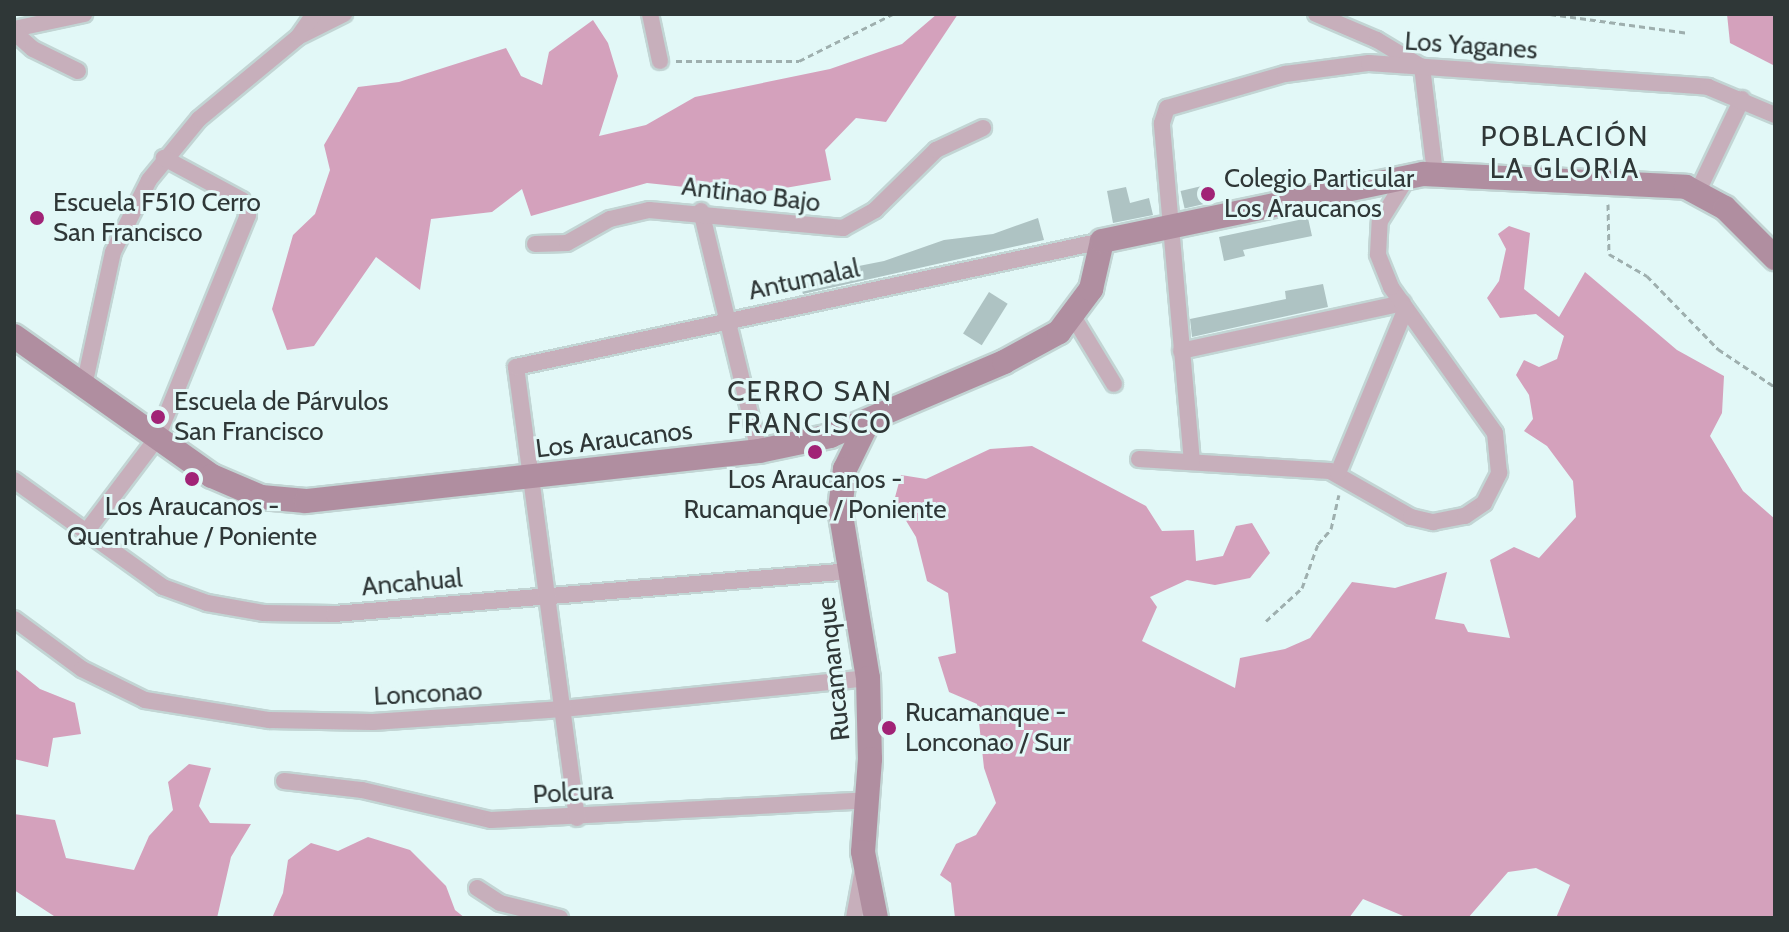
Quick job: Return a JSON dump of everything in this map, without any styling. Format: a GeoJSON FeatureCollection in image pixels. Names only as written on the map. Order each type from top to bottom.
{"type":"FeatureCollection","features":[{"type":"Feature","properties":{"kind":"street"},"geometry":{"type":"LineString","coordinates":[[14,30],[84,14]]}},
{"type":"Feature","properties":{"kind":"street"},"geometry":{"type":"LineString","coordinates":[[298,37],[314,14]]}},
{"type":"Feature","properties":{"kind":"street"},"geometry":{"type":"LineString","coordinates":[[84,386],[113,252],[135,202],[164,158],[199,119],[298,37],[344,14]]}},
{"type":"Feature","properties":{"kind":"street"},"geometry":{"type":"LineString","coordinates":[[650,14],[660,61]]}},
{"type":"Feature","properties":{"kind":"street"},"geometry":{"type":"LineString","coordinates":[[1316,14],[1377,40],[1422,67],[1435,173]]}},
{"type":"Feature","properties":{"kind":"street"},"geometry":{"type":"LineString","coordinates":[[14,30],[33,49],[78,71]]}},
{"type":"Feature","properties":{"kind":"street","name":"Los Yaganes"},"geometry":{"type":"LineString","coordinates":[[1169,226],[1164,111],[1314,68],[1369,63],[1708,87],[1775,115]]}},
{"type":"Feature","properties":{"kind":"street"},"geometry":{"type":"LineString","coordinates":[[1698,191],[1742,99]]}},
{"type":"Feature","properties":{"kind":"street","name":"Antinao Bajo"},"geometry":{"type":"LineString","coordinates":[[535,244],[567,243],[631,213],[701,211],[752,222],[824,229],[851,226],[875,210],[936,150],[983,128]]}},
{"type":"Feature","properties":{"kind":"street"},"geometry":{"type":"LineString","coordinates":[[86,532],[157,438],[247,220],[247,206],[164,158]]}},
{"type":"Feature","properties":{"kind":"street"},"geometry":{"type":"LineString","coordinates":[[1102,241],[1435,173],[1607,180],[1698,191],[1736,218],[1775,258]]}},
{"type":"Feature","properties":{"kind":"street"},"geometry":{"type":"LineString","coordinates":[[1139,459],[1341,474],[1401,512],[1433,522],[1475,510],[1496,483],[1500,452],[1490,423],[1404,306],[1384,273],[1377,243],[1384,211],[1408,177]]}},
{"type":"Feature","properties":{"kind":"street"},"geometry":{"type":"LineString","coordinates":[[701,211],[759,451]]}},
{"type":"Feature","properties":{"kind":"street"},"geometry":{"type":"LineString","coordinates":[[1169,226],[1192,462]]}},
{"type":"Feature","properties":{"kind":"street","name":"Los Araucanos"},"geometry":{"type":"LineString","coordinates":[[14,336],[227,484],[284,500],[347,499],[759,451],[868,422],[1026,351],[1074,318],[1091,289],[1102,241]]}},
{"type":"Feature","properties":{"kind":"street","name":"Antumalal"},"geometry":{"type":"LineString","coordinates":[[530,478],[516,367],[1102,241]]}},
{"type":"Feature","properties":{"kind":"street"},"geometry":{"type":"LineString","coordinates":[[1181,351],[1404,306]]}},
{"type":"Feature","properties":{"kind":"street"},"geometry":{"type":"LineString","coordinates":[[1341,474],[1404,306]]}},
{"type":"Feature","properties":{"kind":"street"},"geometry":{"type":"LineString","coordinates":[[1074,318],[1114,384]]}},
{"type":"Feature","properties":{"kind":"street","name":"Rucamanque"},"geometry":{"type":"LineString","coordinates":[[854,918],[864,867],[868,678],[840,494],[852,450],[868,422]]}},
{"type":"Feature","properties":{"kind":"street"},"geometry":{"type":"LineString","coordinates":[[530,478],[577,818]]}},
{"type":"Feature","properties":{"kind":"street","name":"Ancahual"},"geometry":{"type":"LineString","coordinates":[[14,480],[163,587],[240,610],[311,615],[851,571]]}},
{"type":"Feature","properties":{"kind":"street","name":"Lonconao"},"geometry":{"type":"LineString","coordinates":[[14,619],[71,661],[125,692],[208,714],[338,722],[563,709],[868,678]]}},
{"type":"Feature","properties":{"kind":"street","name":"Polcura"},"geometry":{"type":"LineString","coordinates":[[284,781],[384,794],[474,818],[577,818],[867,800]]}},
{"type":"Feature","properties":{"kind":"street"},"geometry":{"type":"LineString","coordinates":[[864,867],[876,918]]}},
{"type":"Feature","properties":{"kind":"street"},"geometry":{"type":"LineString","coordinates":[[477,888],[500,903],[560,918]]}},
{"type":"Feature","properties":{"kind":"path"},"geometry":{"type":"LineString","coordinates":[[660,61],[799,61],[893,14]]}},
{"type":"Feature","properties":{"kind":"path"},"geometry":{"type":"LineString","coordinates":[[1550,14],[1689,33]]}},
{"type":"Feature","properties":{"kind":"path"},"geometry":{"type":"LineString","coordinates":[[1607,180],[1609,254],[1647,276],[1718,349],[1775,387]]}},
{"type":"Feature","properties":{"kind":"path"},"geometry":{"type":"LineString","coordinates":[[1266,621],[1302,588],[1318,544],[1331,529],[1341,474]]}},
{"type":"Feature","properties":{"kind":"shaded area"},"geometry":{"type":"Polygon","coordinates":[[[937,14],[958,14],[886,122],[856,118],[825,150],[831,180],[751,194],[647,183],[531,216],[522,189],[492,212],[431,219],[420,290],[376,257],[314,346],[287,350],[272,309],[293,235],[315,214],[330,170],[324,145],[358,87],[399,82],[506,48],[521,76],[542,85],[549,52],[593,20],[608,43],[618,76],[599,136],[646,125],[695,97],[830,69],[902,44],[937,14]]]}},
{"type":"Feature","properties":{"kind":"shaded area"},"geometry":{"type":"Polygon","coordinates":[[[1727,14],[1775,14],[1775,66],[1730,43],[1727,14]]]}},
{"type":"Feature","properties":{"kind":"shaded area"},"geometry":{"type":"Polygon","coordinates":[[[1509,226],[1530,233],[1524,289],[1559,317],[1585,272],[1677,350],[1724,376],[1722,413],[1710,436],[1743,491],[1775,519],[1775,918],[1556,918],[1570,885],[1536,868],[1508,872],[1468,918],[1408,918],[1363,899],[1349,918],[955,918],[951,883],[940,875],[956,844],[976,835],[996,803],[984,768],[977,704],[949,692],[938,657],[956,653],[948,593],[927,581],[916,537],[894,501],[901,475],[926,479],[990,449],[1032,446],[1146,506],[1162,531],[1194,530],[1196,561],[1223,556],[1236,526],[1252,523],[1270,553],[1250,578],[1215,585],[1187,580],[1150,597],[1157,607],[1142,641],[1235,688],[1240,658],[1285,649],[1310,638],[1352,582],[1395,588],[1447,572],[1435,619],[1464,624],[1468,632],[1510,638],[1490,560],[1514,547],[1539,558],[1576,517],[1573,481],[1547,446],[1524,431],[1533,419],[1529,395],[1516,375],[1524,360],[1539,367],[1557,359],[1564,336],[1536,314],[1500,318],[1487,298],[1499,281],[1506,249],[1498,234],[1509,226]]]}},
{"type":"Feature","properties":{"kind":"shaded area"},"geometry":{"type":"Polygon","coordinates":[[[14,668],[40,689],[75,703],[81,734],[53,738],[48,767],[14,759],[14,668]]]}},
{"type":"Feature","properties":{"kind":"shaded area"},"geometry":{"type":"Polygon","coordinates":[[[189,764],[211,768],[199,806],[210,823],[251,824],[231,857],[217,918],[57,918],[14,890],[14,814],[55,820],[66,858],[134,870],[149,836],[173,810],[168,782],[189,764]]]}},
{"type":"Feature","properties":{"kind":"shaded area"},"geometry":{"type":"Polygon","coordinates":[[[368,837],[410,850],[446,886],[455,910],[465,918],[272,918],[283,893],[288,860],[311,843],[338,851],[368,837]]]}},
{"type":"Feature","properties":{"kind":"building"},"geometry":{"type":"Polygon","coordinates":[[[1202,186],[1206,204],[1185,208],[1181,191],[1202,186]]]}},
{"type":"Feature","properties":{"kind":"building"},"geometry":{"type":"Polygon","coordinates":[[[1126,187],[1130,203],[1149,198],[1153,215],[1113,223],[1107,191],[1126,187]]]}},
{"type":"Feature","properties":{"kind":"building"},"geometry":{"type":"Polygon","coordinates":[[[1038,218],[1044,240],[803,294],[798,278],[884,261],[944,240],[993,234],[1038,218]]]}},
{"type":"Feature","properties":{"kind":"building"},"geometry":{"type":"Polygon","coordinates":[[[1308,218],[1312,236],[1243,250],[1245,256],[1224,261],[1219,237],[1308,218]]]}},
{"type":"Feature","properties":{"kind":"building"},"geometry":{"type":"Polygon","coordinates":[[[1323,284],[1328,307],[1192,337],[1190,319],[1286,299],[1285,291],[1323,284]]]}},
{"type":"Feature","properties":{"kind":"building"},"geometry":{"type":"Polygon","coordinates":[[[989,292],[1008,304],[982,345],[963,334],[989,292]]]}},
{"type":"Feature","properties":{"kind":"place","name":"Colegio Particular Los Araucanos"},"geometry":{"type":"Point","coordinates":[1208,194]}},
{"type":"Feature","properties":{"kind":"place","name":"Escuela F510 Cerro San Francisco"},"geometry":{"type":"Point","coordinates":[37,218]}},
{"type":"Feature","properties":{"kind":"place","name":"Escuela de Párvulos San Francisco"},"geometry":{"type":"Point","coordinates":[158,417]}},
{"type":"Feature","properties":{"kind":"place","name":"Los Araucanos - Rucamanque / Poniente"},"geometry":{"type":"Point","coordinates":[815,452]}},
{"type":"Feature","properties":{"kind":"place","name":"Los Araucanos - Quentrahue / Poniente"},"geometry":{"type":"Point","coordinates":[192,479]}},
{"type":"Feature","properties":{"kind":"place","name":"Rucamanque - Lonconao / Sur"},"geometry":{"type":"Point","coordinates":[889,728]}},
{"type":"Feature","properties":{"kind":"district","name":"POBLACIÓN LA GLORIA"},"geometry":{"type":"Point","coordinates":[1565,152]}},
{"type":"Feature","properties":{"kind":"district","name":"CERRO SAN FRANCISCO"},"geometry":{"type":"Point","coordinates":[810,407]}}]}
